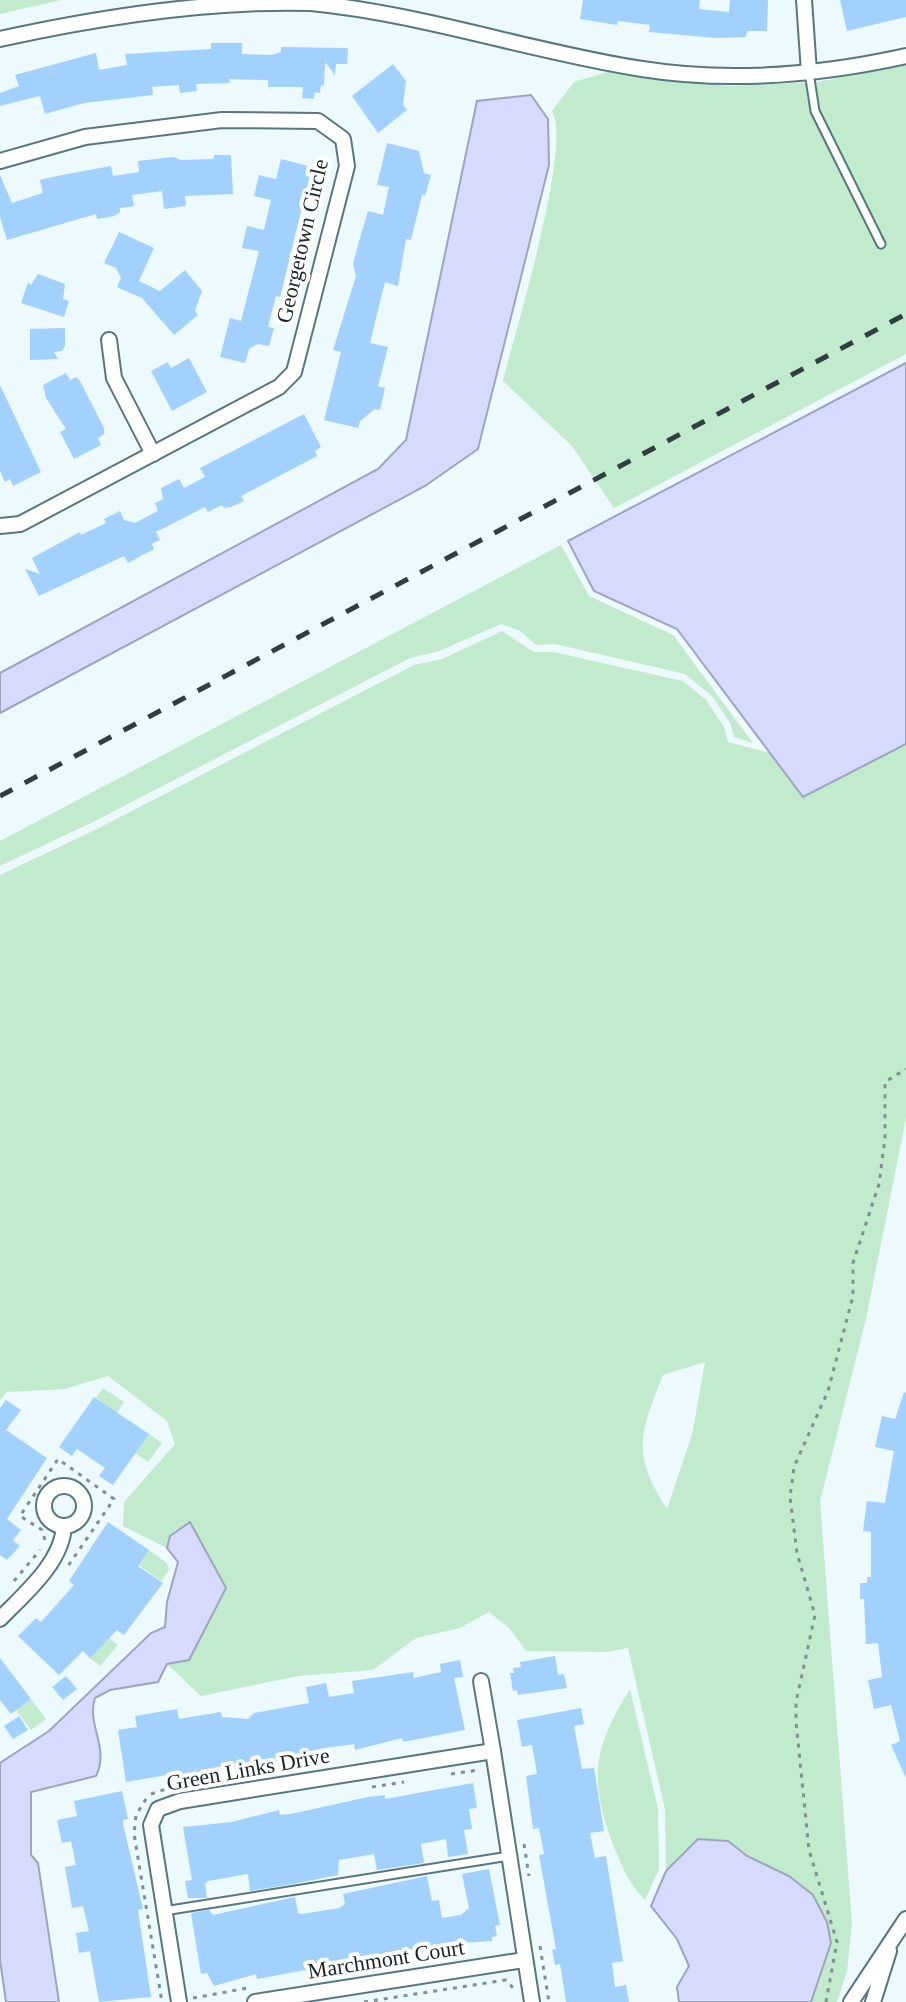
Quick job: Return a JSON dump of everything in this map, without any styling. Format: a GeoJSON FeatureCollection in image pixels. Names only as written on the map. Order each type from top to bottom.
{"type":"FeatureCollection","features":[{"type":"Feature","properties":{"kind":"street"},"geometry":{"type":"LineString","coordinates":[[804,0],[809,72]]}},
{"type":"Feature","properties":{"kind":"street"},"geometry":{"type":"LineString","coordinates":[[0,39],[94,18],[208,3],[308,2],[408,16],[642,69],[732,77],[809,72],[906,56]]}},
{"type":"Feature","properties":{"kind":"street","name":"Georgetown Circle"},"geometry":{"type":"LineString","coordinates":[[0,161],[85,137],[222,120],[318,121],[343,139],[347,166],[294,372],[279,387],[20,524],[0,526]]}},
{"type":"Feature","properties":{"kind":"street"},"geometry":{"type":"LineString","coordinates":[[109,340],[114,378],[153,454]]}},
{"type":"Feature","properties":{"kind":"street"},"geometry":{"type":"LineString","coordinates":[[0,1619],[48,1565],[63,1542],[64,1526]]}},
{"type":"Feature","properties":{"kind":"street"},"geometry":{"type":"LineString","coordinates":[[481,1681],[486,1752],[509,1856],[532,2002]]}},
{"type":"Feature","properties":{"kind":"street","name":"Green Links Drive"},"geometry":{"type":"LineString","coordinates":[[179,2002],[151,1825],[158,1809],[169,1803],[486,1752]]}},
{"type":"Feature","properties":{"kind":"street"},"geometry":{"type":"LineString","coordinates":[[873,2002],[900,1943],[906,1919]]}},
{"type":"Feature","properties":{"kind":"street"},"geometry":{"type":"LineString","coordinates":[[851,2002],[900,1943]]}},
{"type":"Feature","properties":{"kind":"street","name":"Marchmont Court"},"geometry":{"type":"LineString","coordinates":[[255,2002],[524,1960]]}},
{"type":"Feature","properties":{"kind":"lane"},"geometry":{"type":"LineString","coordinates":[[809,72],[815,111],[881,244]]}},
{"type":"Feature","properties":{"kind":"lane"},"geometry":{"type":"LineString","coordinates":[[164,1911],[509,1856]]}},
{"type":"Feature","properties":{"kind":"path"},"geometry":{"type":"LineString","coordinates":[[826,2002],[837,1942],[809,1850],[805,1818],[796,1702],[815,1615],[797,1553],[791,1479],[828,1391],[853,1296],[853,1263],[883,1161],[885,1082],[906,1069]]}},
{"type":"Feature","properties":{"kind":"path"},"geometry":{"type":"LineString","coordinates":[[449,1775],[478,1771],[486,1752]]}},
{"type":"Feature","properties":{"kind":"path"},"geometry":{"type":"LineString","coordinates":[[369,1788],[409,1781]]}},
{"type":"Feature","properties":{"kind":"path"},"geometry":{"type":"LineString","coordinates":[[162,2002],[134,1824],[138,1809],[148,1796],[165,1787],[186,1784]]}},
{"type":"Feature","properties":{"kind":"path"},"geometry":{"type":"LineString","coordinates":[[364,2002],[506,1980],[512,1985],[516,2002]]}},
{"type":"Feature","properties":{"kind":"path"},"geometry":{"type":"LineString","coordinates":[[193,2002],[194,1997],[258,1987]]}},
{"type":"Feature","properties":{"kind":"green space"},"geometry":{"type":"Polygon","coordinates":[[[0,0],[61,0],[0,14],[0,0]]]}},
{"type":"Feature","properties":{"kind":"green space"},"geometry":{"type":"Polygon","coordinates":[[[906,65],[906,354],[614,508],[572,446],[503,381],[549,199],[555,161],[556,130],[552,111],[574,82],[611,71],[641,78],[732,86],[817,82],[906,65]]]}},
{"type":"Feature","properties":{"kind":"green space"},"geometry":{"type":"Polygon","coordinates":[[[561,545],[589,596],[673,635],[753,743],[734,737],[730,723],[712,696],[685,674],[555,644],[536,645],[520,631],[501,624],[439,651],[410,658],[93,822],[0,866],[0,841],[561,545]]]}},
{"type":"Feature","properties":{"kind":"green space"},"geometry":{"type":"Polygon","coordinates":[[[502,631],[534,652],[553,652],[683,681],[706,700],[724,727],[728,742],[770,753],[803,797],[906,744],[906,1118],[866,1319],[820,1501],[852,1924],[847,1971],[837,2002],[679,2002],[677,1987],[689,1966],[677,1939],[651,1906],[666,1871],[665,1809],[628,1648],[607,1652],[526,1651],[510,1629],[489,1612],[460,1628],[416,1638],[373,1670],[298,1676],[201,1696],[167,1664],[189,1660],[176,1529],[167,1548],[123,1526],[124,1502],[175,1444],[167,1421],[108,1376],[64,1389],[7,1392],[0,1400],[0,875],[97,829],[414,665],[442,659],[502,631]],[[705,1362],[663,1375],[645,1428],[644,1458],[648,1473],[667,1509],[692,1435],[705,1362]]]}},
{"type":"Feature","properties":{"kind":"green space"},"geometry":{"type":"Polygon","coordinates":[[[103,1388],[124,1402],[117,1413],[96,1398],[103,1388]]]}},
{"type":"Feature","properties":{"kind":"green space"},"geometry":{"type":"Polygon","coordinates":[[[149,1434],[162,1443],[148,1462],[135,1453],[149,1434]]]}},
{"type":"Feature","properties":{"kind":"green space"},"geometry":{"type":"Polygon","coordinates":[[[149,1550],[167,1563],[169,1570],[161,1581],[139,1565],[149,1550]]]}},
{"type":"Feature","properties":{"kind":"green space"},"geometry":{"type":"Polygon","coordinates":[[[108,1637],[118,1645],[100,1666],[90,1658],[108,1637]]]}},
{"type":"Feature","properties":{"kind":"green space"},"geometry":{"type":"Polygon","coordinates":[[[630,1689],[658,1809],[659,1869],[645,1900],[631,1882],[614,1847],[600,1802],[598,1783],[598,1765],[608,1730],[630,1689]]]}},
{"type":"Feature","properties":{"kind":"green space"},"geometry":{"type":"Polygon","coordinates":[[[31,1699],[46,1719],[31,1730],[16,1710],[31,1699]]]}},
{"type":"Feature","properties":{"kind":"water"},"geometry":{"type":"Polygon","coordinates":[[[531,95],[548,119],[549,165],[478,449],[425,486],[0,713],[0,673],[378,469],[406,440],[477,101],[531,95]]]}},
{"type":"Feature","properties":{"kind":"water"},"geometry":{"type":"Polygon","coordinates":[[[906,363],[906,744],[803,797],[677,629],[594,591],[568,541],[906,363]]]}},
{"type":"Feature","properties":{"kind":"water"},"geometry":{"type":"Polygon","coordinates":[[[190,1522],[226,1588],[189,1660],[167,1664],[158,1682],[110,1690],[95,1698],[93,1717],[100,1756],[96,1776],[31,1792],[31,1855],[38,1863],[59,2002],[6,2002],[0,1960],[0,1763],[49,1731],[151,1633],[165,1627],[167,1602],[178,1562],[167,1548],[170,1536],[190,1522]]]}},
{"type":"Feature","properties":{"kind":"water"},"geometry":{"type":"Polygon","coordinates":[[[698,1839],[728,1841],[747,1856],[789,1876],[813,1895],[827,1922],[831,1943],[811,2002],[679,2002],[677,1987],[689,1966],[677,1939],[651,1906],[666,1871],[698,1839]]]}},
{"type":"Feature","properties":{"kind":"building"},"geometry":{"type":"Polygon","coordinates":[[[583,0],[700,0],[699,9],[729,12],[730,0],[768,0],[767,31],[747,31],[746,37],[716,38],[649,32],[650,25],[618,21],[617,25],[580,19],[583,0]]]}},
{"type":"Feature","properties":{"kind":"building"},"geometry":{"type":"Polygon","coordinates":[[[840,0],[906,0],[906,17],[847,31],[840,0]]]}},
{"type":"Feature","properties":{"kind":"building"},"geometry":{"type":"Polygon","coordinates":[[[211,43],[242,43],[242,54],[272,55],[281,52],[281,47],[348,48],[347,64],[336,64],[335,75],[325,62],[324,86],[321,85],[320,93],[315,92],[314,99],[302,98],[303,87],[268,87],[268,80],[229,79],[230,83],[196,84],[197,91],[180,93],[179,85],[152,87],[153,95],[84,103],[45,114],[40,96],[0,106],[0,93],[19,86],[15,75],[96,53],[99,70],[127,65],[125,54],[211,49],[211,43]]]}},
{"type":"Feature","properties":{"kind":"building"},"geometry":{"type":"Polygon","coordinates":[[[393,64],[406,81],[403,105],[407,110],[378,133],[352,96],[393,64]]]}},
{"type":"Feature","properties":{"kind":"building"},"geometry":{"type":"Polygon","coordinates":[[[387,143],[419,151],[424,173],[431,175],[425,196],[422,195],[411,240],[406,239],[398,286],[385,282],[370,343],[388,347],[378,386],[385,388],[380,410],[375,409],[360,421],[358,428],[324,420],[341,352],[333,350],[356,276],[353,264],[360,238],[368,211],[383,215],[389,187],[377,185],[387,143]]]}},
{"type":"Feature","properties":{"kind":"building"},"geometry":{"type":"Polygon","coordinates":[[[214,155],[231,155],[233,194],[185,196],[186,206],[164,209],[162,191],[132,195],[134,206],[120,208],[114,216],[97,219],[96,214],[7,240],[0,217],[0,175],[12,203],[43,193],[40,180],[111,166],[113,176],[139,172],[138,161],[174,157],[181,160],[214,159],[214,155]]]}},
{"type":"Feature","properties":{"kind":"building"},"geometry":{"type":"Polygon","coordinates":[[[281,159],[312,167],[280,297],[276,296],[268,327],[274,328],[269,346],[258,344],[249,349],[245,363],[220,357],[230,318],[241,321],[259,251],[242,248],[247,226],[264,230],[271,200],[254,196],[259,175],[276,179],[281,159]]]}},
{"type":"Feature","properties":{"kind":"building"},"geometry":{"type":"Polygon","coordinates":[[[119,232],[154,248],[139,281],[160,291],[185,270],[202,291],[195,311],[198,315],[174,335],[142,298],[117,287],[121,278],[116,268],[104,263],[119,232]]]}},
{"type":"Feature","properties":{"kind":"building"},"geometry":{"type":"Polygon","coordinates":[[[38,274],[65,284],[63,299],[69,301],[64,317],[21,303],[28,283],[31,285],[38,274]]]}},
{"type":"Feature","properties":{"kind":"building"},"geometry":{"type":"Polygon","coordinates":[[[65,328],[65,346],[62,351],[54,352],[58,359],[30,360],[30,329],[65,328]]]}},
{"type":"Feature","properties":{"kind":"building"},"geometry":{"type":"Polygon","coordinates":[[[189,358],[207,392],[172,411],[151,371],[168,362],[171,368],[189,358]]]}},
{"type":"Feature","properties":{"kind":"building"},"geometry":{"type":"Polygon","coordinates":[[[66,373],[70,380],[76,377],[80,381],[104,428],[104,434],[98,438],[101,445],[74,459],[60,432],[66,429],[46,398],[43,385],[66,373]]]}},
{"type":"Feature","properties":{"kind":"building"},"geometry":{"type":"Polygon","coordinates":[[[0,385],[41,472],[13,486],[10,479],[5,482],[0,471],[0,385]]]}},
{"type":"Feature","properties":{"kind":"building"},"geometry":{"type":"Polygon","coordinates":[[[304,414],[321,447],[315,451],[317,456],[241,496],[244,501],[231,507],[224,508],[222,505],[208,512],[205,507],[156,532],[160,540],[152,544],[154,549],[128,563],[124,556],[39,596],[25,569],[40,574],[32,558],[80,532],[81,535],[106,523],[104,519],[120,511],[124,520],[135,523],[158,511],[155,503],[163,499],[161,488],[179,479],[184,488],[205,477],[200,468],[304,414]]]}},
{"type":"Feature","properties":{"kind":"building"},"geometry":{"type":"Polygon","coordinates":[[[904,1392],[906,1778],[891,1745],[900,1741],[891,1705],[874,1709],[868,1680],[882,1677],[878,1643],[866,1644],[864,1599],[860,1599],[860,1583],[867,1583],[867,1577],[871,1577],[871,1532],[863,1531],[867,1501],[885,1503],[894,1451],[875,1447],[882,1416],[895,1419],[904,1392]]]}},
{"type":"Feature","properties":{"kind":"building"},"geometry":{"type":"Polygon","coordinates":[[[94,1397],[149,1434],[113,1485],[99,1476],[105,1468],[77,1449],[72,1456],[59,1447],[94,1397]]]}},
{"type":"Feature","properties":{"kind":"building"},"geometry":{"type":"Polygon","coordinates":[[[6,1400],[21,1410],[6,1430],[47,1458],[7,1519],[21,1530],[13,1540],[20,1546],[7,1560],[0,1555],[0,1408],[6,1400]]]}},
{"type":"Feature","properties":{"kind":"building"},"geometry":{"type":"Polygon","coordinates":[[[108,1522],[149,1550],[138,1566],[163,1583],[124,1635],[117,1630],[90,1658],[83,1651],[59,1675],[18,1636],[36,1618],[41,1622],[74,1585],[69,1581],[108,1522]]]}},
{"type":"Feature","properties":{"kind":"building"},"geometry":{"type":"Polygon","coordinates":[[[555,1656],[558,1675],[564,1674],[567,1688],[518,1695],[517,1690],[513,1691],[510,1673],[514,1673],[513,1668],[521,1667],[520,1662],[555,1656]]]}},
{"type":"Feature","properties":{"kind":"building"},"geometry":{"type":"Polygon","coordinates":[[[0,1658],[31,1699],[11,1714],[0,1700],[0,1658]]]}},
{"type":"Feature","properties":{"kind":"building"},"geometry":{"type":"Polygon","coordinates":[[[460,1660],[463,1677],[454,1678],[465,1730],[403,1742],[402,1738],[355,1750],[354,1744],[325,1748],[266,1763],[265,1759],[200,1770],[201,1774],[179,1778],[178,1773],[126,1782],[118,1730],[137,1727],[135,1716],[177,1709],[179,1719],[221,1712],[222,1717],[248,1719],[254,1713],[309,1703],[306,1687],[326,1683],[329,1697],[354,1693],[352,1681],[413,1672],[414,1678],[441,1672],[440,1664],[460,1660]]]}},
{"type":"Feature","properties":{"kind":"building"},"geometry":{"type":"Polygon","coordinates":[[[66,1676],[77,1689],[63,1700],[52,1687],[66,1676]]]}},
{"type":"Feature","properties":{"kind":"building"},"geometry":{"type":"Polygon","coordinates":[[[581,1708],[584,1724],[574,1726],[582,1769],[594,1768],[604,1831],[590,1833],[595,1858],[606,1856],[623,1961],[612,1963],[615,1987],[626,1985],[629,2002],[566,2002],[560,1964],[555,1965],[552,1950],[556,1949],[539,1855],[544,1854],[539,1828],[533,1829],[526,1776],[537,1774],[532,1745],[522,1747],[517,1720],[581,1708]]]}},
{"type":"Feature","properties":{"kind":"building"},"geometry":{"type":"Polygon","coordinates":[[[19,1716],[28,1730],[13,1739],[4,1726],[19,1716]]]}},
{"type":"Feature","properties":{"kind":"building"},"geometry":{"type":"Polygon","coordinates":[[[473,1783],[477,1808],[469,1809],[472,1829],[464,1830],[468,1854],[448,1857],[446,1839],[421,1844],[424,1863],[377,1870],[374,1854],[339,1860],[338,1875],[250,1891],[248,1874],[208,1881],[205,1884],[207,1898],[188,1898],[185,1881],[192,1880],[183,1827],[232,1822],[279,1810],[280,1815],[291,1814],[368,1797],[385,1795],[385,1799],[473,1783]]]}},
{"type":"Feature","properties":{"kind":"building"},"geometry":{"type":"Polygon","coordinates":[[[122,1791],[128,1819],[123,1820],[123,1824],[143,1909],[138,1910],[151,1997],[99,2002],[90,1951],[79,1953],[76,1933],[89,1931],[83,1906],[72,1908],[65,1867],[76,1865],[71,1841],[62,1843],[57,1820],[77,1816],[74,1801],[122,1791]]]}},
{"type":"Feature","properties":{"kind":"building"},"geometry":{"type":"Polygon","coordinates":[[[489,1869],[500,1925],[495,1926],[497,1936],[492,1937],[492,1941],[448,1944],[449,1949],[376,1957],[257,1979],[256,1974],[214,1986],[207,1973],[201,1974],[191,1913],[209,1910],[213,1915],[295,1897],[298,1913],[302,1914],[339,1908],[345,1904],[343,1894],[427,1876],[432,1901],[439,1900],[442,1918],[461,1915],[469,1908],[462,1874],[489,1869]]]}},
{"type":"Feature","properties":{"kind":"railway"},"geometry":{"type":"LineString","coordinates":[[0,796],[906,314]]}}]}
